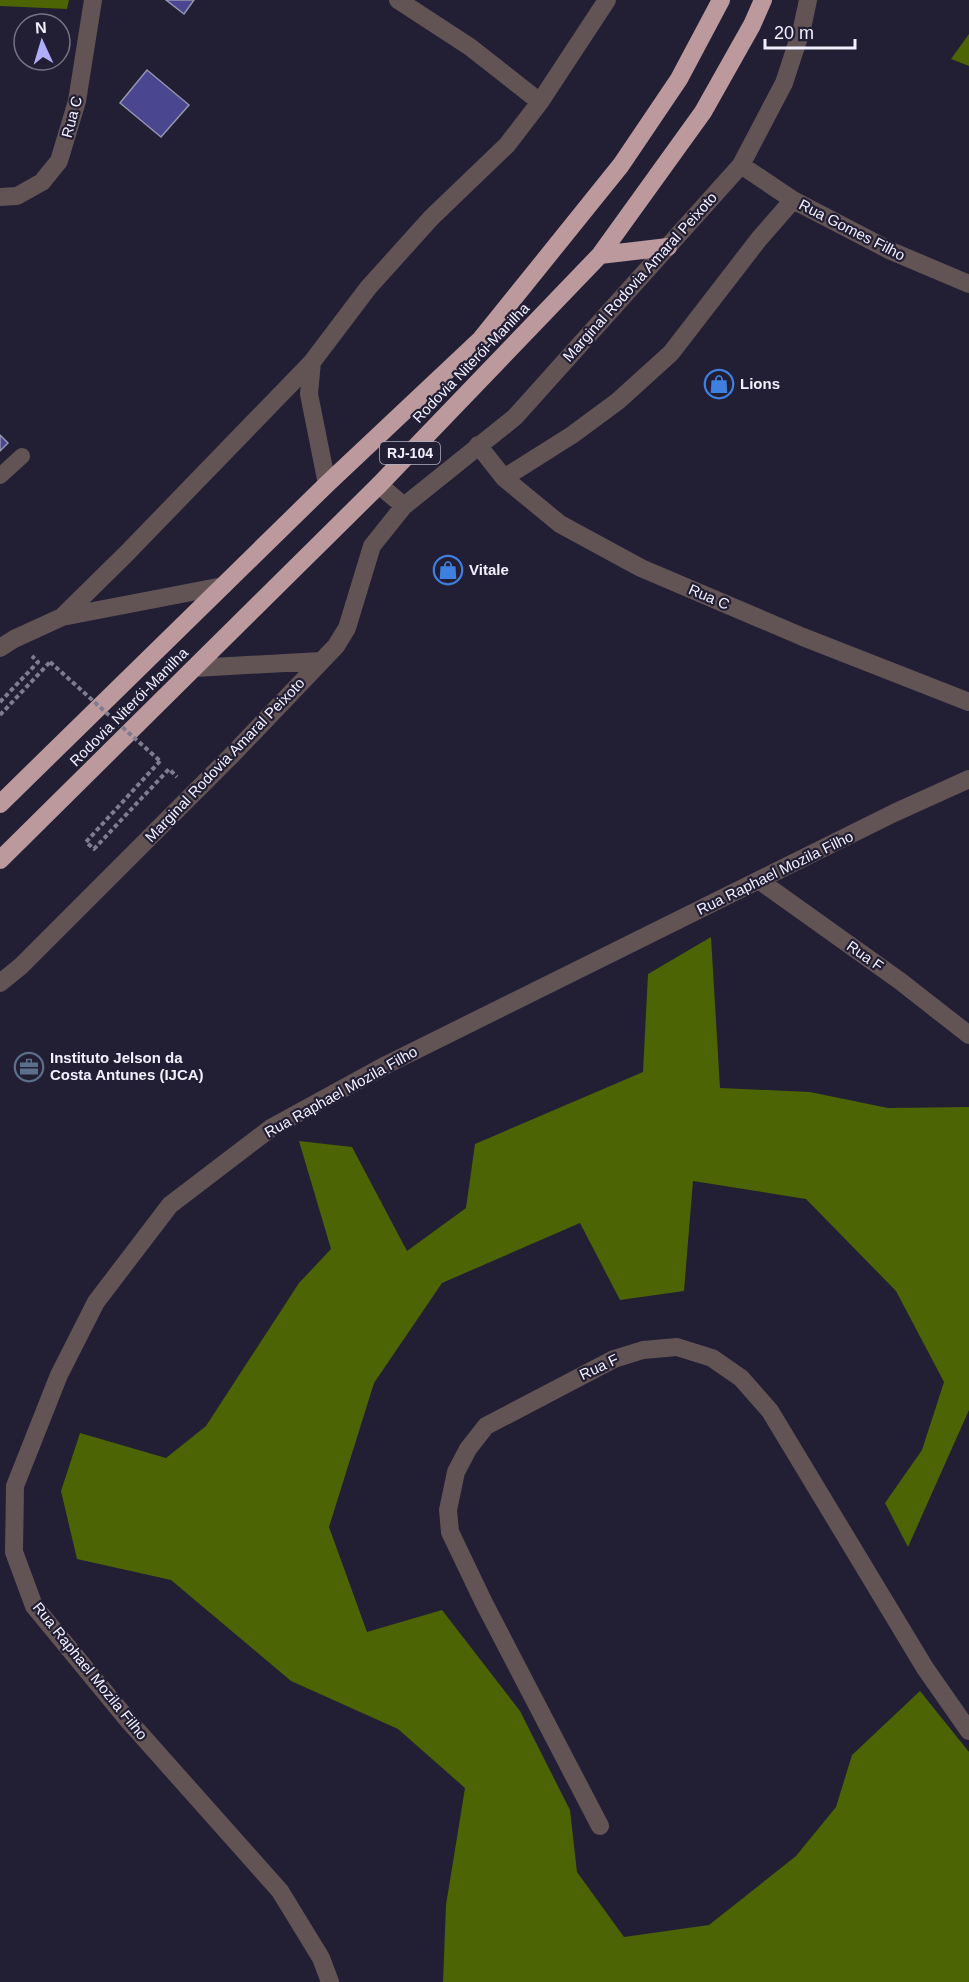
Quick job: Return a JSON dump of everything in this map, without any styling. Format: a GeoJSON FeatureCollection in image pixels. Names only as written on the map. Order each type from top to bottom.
{"type":"FeatureCollection","features":[{"type":"Feature","properties":{"kind":"highway","name":"Rodovia Niterói-Manilha"},"geometry":{"type":"LineString","coordinates":[[0,804],[327,484],[481,339],[621,165],[679,79],[721,0]]}},
{"type":"Feature","properties":{"kind":"highway","name":"Rodovia Niterói-Manilha"},"geometry":{"type":"LineString","coordinates":[[0,860],[379,484],[600,255],[703,111],[752,25],[763,0]]}},
{"type":"Feature","properties":{"kind":"highway"},"geometry":{"type":"LineString","coordinates":[[600,255],[668,247]]}},
{"type":"Feature","properties":{"kind":"street","name":"Rua C"},"geometry":{"type":"LineString","coordinates":[[0,197],[17,196],[42,182],[59,160],[77,101],[93,0]]}},
{"type":"Feature","properties":{"kind":"street"},"geometry":{"type":"LineString","coordinates":[[398,0],[470,47],[540,102]]}},
{"type":"Feature","properties":{"kind":"street"},"geometry":{"type":"LineString","coordinates":[[62,617],[312,362],[368,288],[431,218],[507,145],[540,102],[608,0]]}},
{"type":"Feature","properties":{"kind":"street","name":"Marginal Rodovia Amaral Peixoto"},"geometry":{"type":"LineString","coordinates":[[0,983],[21,966],[336,646],[347,628],[372,546],[404,506],[515,417],[741,165],[784,83],[802,28],[808,0]]}},
{"type":"Feature","properties":{"kind":"street","name":"Rua Gomes Filho"},"geometry":{"type":"LineString","coordinates":[[741,165],[793,200],[891,251],[969,285]]}},
{"type":"Feature","properties":{"kind":"street"},"geometry":{"type":"LineString","coordinates":[[504,478],[572,435],[618,401],[671,353],[759,239],[793,200]]}},
{"type":"Feature","properties":{"kind":"street"},"geometry":{"type":"LineString","coordinates":[[312,362],[309,394],[327,484]]}},
{"type":"Feature","properties":{"kind":"street","name":"Rua C"},"geometry":{"type":"LineString","coordinates":[[478,445],[504,478],[560,524],[641,568],[803,637],[969,702]]}},
{"type":"Feature","properties":{"kind":"street"},"geometry":{"type":"LineString","coordinates":[[379,484],[404,506]]}},
{"type":"Feature","properties":{"kind":"street"},"geometry":{"type":"LineString","coordinates":[[7,643],[62,617],[223,586]]}},
{"type":"Feature","properties":{"kind":"street"},"geometry":{"type":"LineString","coordinates":[[195,668],[321,661]]}},
{"type":"Feature","properties":{"kind":"street","name":"Rua Raphael Mozila Filho"},"geometry":{"type":"LineString","coordinates":[[330,1982],[321,1958],[280,1891],[127,1719],[34,1606],[14,1552],[15,1486],[59,1375],[96,1302],[170,1205],[271,1128],[386,1065],[894,813],[969,779]]}},
{"type":"Feature","properties":{"kind":"street","name":"Rua F"},"geometry":{"type":"LineString","coordinates":[[760,881],[900,981],[969,1035]]}},
{"type":"Feature","properties":{"kind":"street","name":"Rua F"},"geometry":{"type":"LineString","coordinates":[[600,1826],[484,1603],[450,1532],[448,1510],[456,1472],[468,1449],[486,1426],[614,1359],[643,1350],[677,1347],[712,1358],[741,1378],[770,1411],[925,1668],[969,1731]]}},
{"type":"Feature","properties":{"kind":"lane"},"geometry":{"type":"LineString","coordinates":[[0,476],[22,456]]}},
{"type":"Feature","properties":{"kind":"path"},"geometry":{"type":"LineString","coordinates":[[0,702],[38,662],[7,643]]}},
{"type":"Feature","properties":{"kind":"path"},"geometry":{"type":"LineString","coordinates":[[0,715],[50,662],[160,761],[86,842],[94,849],[169,769],[193,793]]}},
{"type":"Feature","properties":{"kind":"green space"},"geometry":{"type":"Polygon","coordinates":[[[0,0],[69,0],[67,9],[0,6],[0,0]]]}},
{"type":"Feature","properties":{"kind":"green space"},"geometry":{"type":"Polygon","coordinates":[[[969,34],[969,66],[951,59],[969,34]]]}},
{"type":"Feature","properties":{"kind":"green space"},"geometry":{"type":"Polygon","coordinates":[[[711,937],[720,1088],[810,1092],[888,1108],[969,1107],[969,1410],[908,1547],[885,1503],[922,1450],[944,1382],[896,1291],[806,1199],[693,1181],[684,1291],[620,1300],[580,1223],[442,1283],[374,1383],[329,1527],[367,1632],[442,1610],[520,1711],[570,1810],[577,1872],[624,1937],[709,1925],[796,1856],[836,1807],[852,1755],[920,1691],[969,1752],[969,1982],[443,1982],[446,1905],[465,1788],[398,1729],[291,1681],[171,1580],[77,1559],[61,1491],[80,1433],[166,1458],[206,1426],[299,1283],[331,1249],[299,1141],[352,1147],[407,1251],[466,1208],[475,1144],[643,1072],[648,974],[711,937]]]}},
{"type":"Feature","properties":{"kind":"building"},"geometry":{"type":"Polygon","coordinates":[[[166,0],[194,0],[184,14],[166,0]]]}},
{"type":"Feature","properties":{"kind":"building"},"geometry":{"type":"Polygon","coordinates":[[[147,70],[189,105],[161,137],[120,103],[147,70]]]}},
{"type":"Feature","properties":{"kind":"building"},"geometry":{"type":"Polygon","coordinates":[[[0,435],[8,443],[0,451],[0,435]]]}},
{"type":"Feature","properties":{"kind":"place","name":"Lions"},"geometry":{"type":"Point","coordinates":[719,384]}},
{"type":"Feature","properties":{"kind":"place","name":"Vitale"},"geometry":{"type":"Point","coordinates":[448,570]}},
{"type":"Feature","properties":{"kind":"place","name":"Instituto Jelson da Costa Antunes (IJCA)"},"geometry":{"type":"Point","coordinates":[29,1067]}}]}
